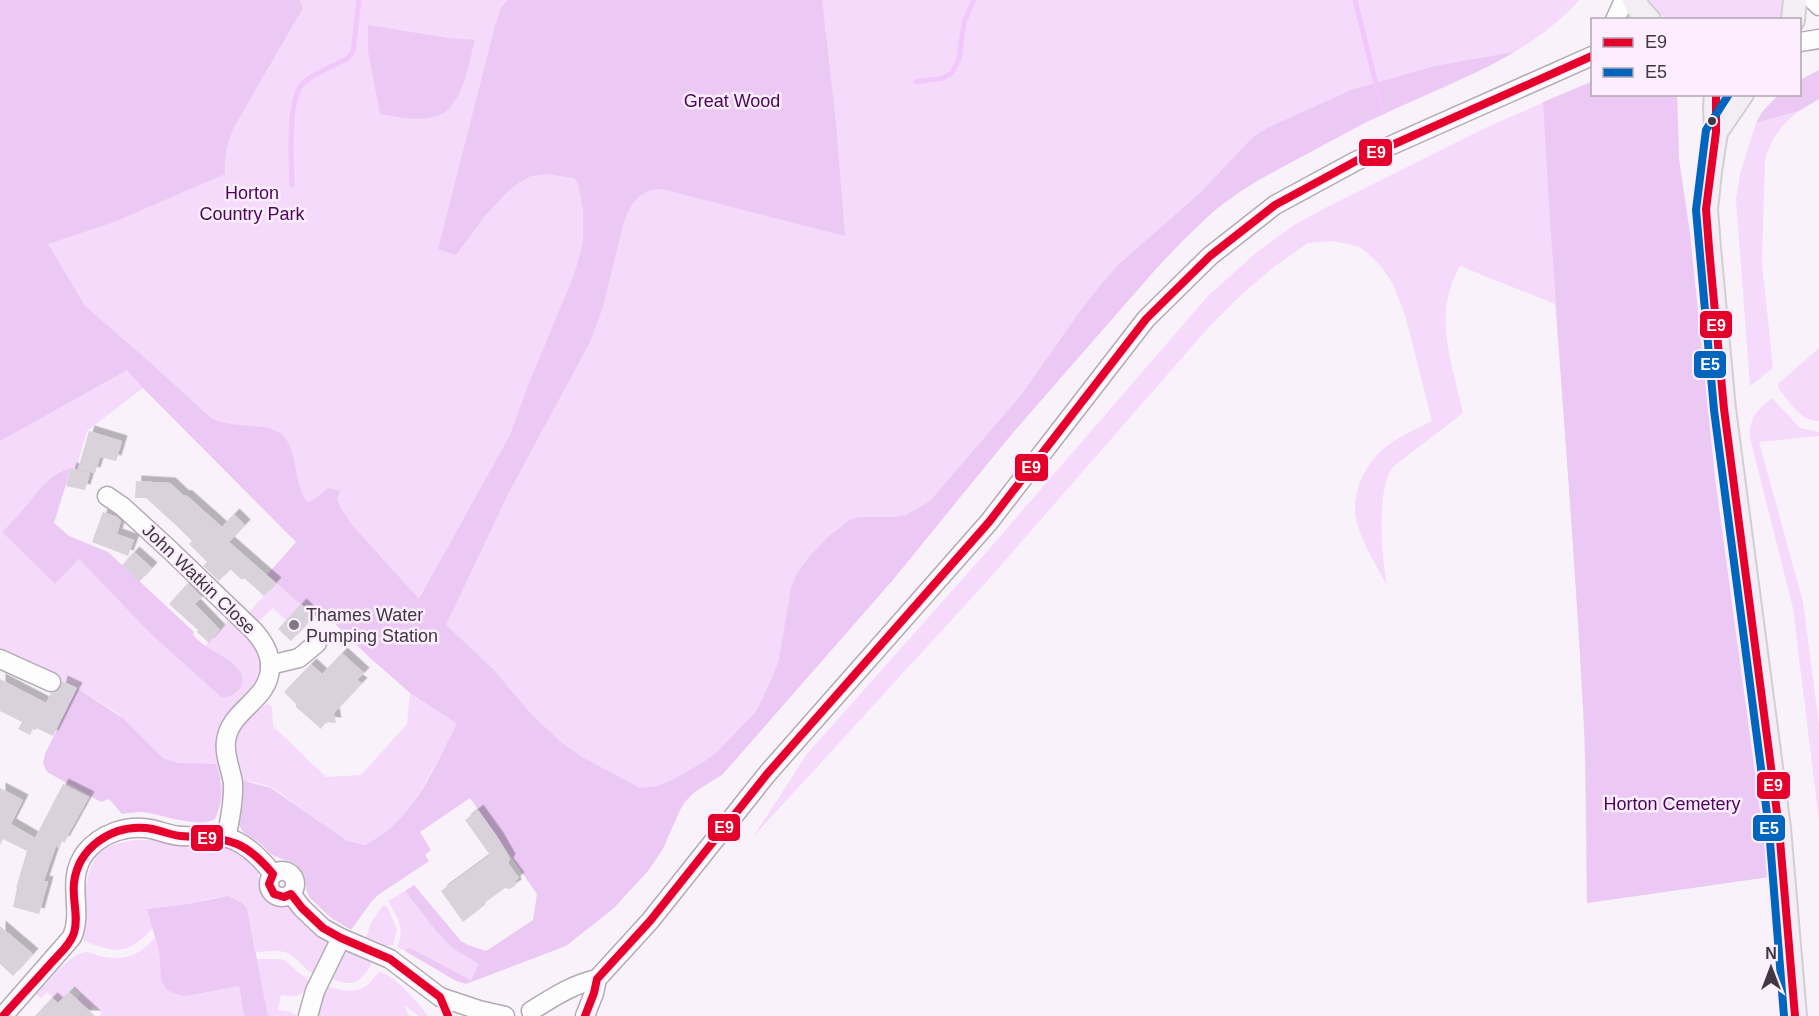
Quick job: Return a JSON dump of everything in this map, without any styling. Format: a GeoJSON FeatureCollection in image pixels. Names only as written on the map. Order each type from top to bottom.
{"type":"FeatureCollection","features":[{"type":"Feature","properties":{"kind":"main road"},"geometry":{"type":"LineString","coordinates":[[1634,0],[1647,18]]}},
{"type":"Feature","properties":{"kind":"main road"},"geometry":{"type":"LineString","coordinates":[[1793,18],[1795,0]]}},
{"type":"Feature","properties":{"kind":"main road"},"geometry":{"type":"LineString","coordinates":[[1716,96],[1716,132],[1706,209],[1709,248],[1724,409],[1779,828],[1795,1016]]}},
{"type":"Feature","properties":{"kind":"main road"},"geometry":{"type":"LineString","coordinates":[[1716,132],[1741,96]]}},
{"type":"Feature","properties":{"kind":"street"},"geometry":{"type":"LineString","coordinates":[[1616,18],[1624,0]]}},
{"type":"Feature","properties":{"kind":"street"},"geometry":{"type":"LineString","coordinates":[[1813,0],[1819,6]]}},
{"type":"Feature","properties":{"kind":"street"},"geometry":{"type":"LineString","coordinates":[[1801,42],[1819,39]]}},
{"type":"Feature","properties":{"kind":"street"},"geometry":{"type":"LineString","coordinates":[[585,1016],[597,979],[650,921],[767,774],[989,522],[1146,319],[1210,256],[1275,205],[1356,161],[1591,56]]}},
{"type":"Feature","properties":{"kind":"street","name":"John Watkin Close"},"geometry":{"type":"LineString","coordinates":[[107,496],[123,507],[171,550],[254,631],[265,647],[270,664]]}},
{"type":"Feature","properties":{"kind":"street"},"geometry":{"type":"LineString","coordinates":[[226,838],[233,794],[232,775],[226,748],[228,732],[238,715],[259,696],[266,686],[269,681],[270,664],[299,658],[317,643]]}},
{"type":"Feature","properties":{"kind":"street"},"geometry":{"type":"LineString","coordinates":[[0,659],[51,682]]}},
{"type":"Feature","properties":{"kind":"street"},"geometry":{"type":"LineString","coordinates":[[3,1016],[72,937],[76,917],[75,875],[83,857],[93,845],[113,833],[133,828],[151,829],[177,836],[226,838],[247,847],[273,874],[269,883],[273,893],[281,897],[291,894],[318,923],[341,938],[390,959],[440,997],[479,1010],[508,1016],[531,1011],[552,1016]]}},
{"type":"Feature","properties":{"kind":"street"},"geometry":{"type":"LineString","coordinates":[[308,1016],[315,991],[341,938]]}},
{"type":"Feature","properties":{"kind":"street"},"geometry":{"type":"LineString","coordinates":[[531,1011],[583,981],[597,979]]}},
{"type":"Feature","properties":{"kind":"street"},"geometry":{"type":"LineString","coordinates":[[440,997],[448,1016]]}},
{"type":"Feature","properties":{"kind":"green space"},"geometry":{"type":"Polygon","coordinates":[[[0,0],[1579,0],[1557,22],[1507,57],[1367,122],[1268,175],[1245,188],[1205,219],[1155,270],[704,786],[689,799],[678,814],[663,849],[297,543],[143,388],[87,431],[76,469],[68,469],[54,475],[2,532],[55,584],[79,559],[151,633],[222,698],[238,692],[217,653],[205,646],[230,619],[252,639],[263,658],[261,680],[232,712],[224,794],[218,811],[222,781],[192,764],[178,763],[163,758],[114,711],[77,688],[0,650],[0,441],[33,422],[24,252],[0,0]]]}},
{"type":"Feature","properties":{"kind":"green space","name":"Great Wood"},"geometry":{"type":"Polygon","coordinates":[[[0,0],[300,0],[303,8],[234,127],[226,150],[225,174],[114,222],[48,244],[85,306],[211,418],[229,424],[272,429],[280,433],[290,446],[300,487],[307,502],[328,488],[340,491],[337,499],[353,526],[419,599],[510,435],[574,275],[583,243],[583,212],[578,183],[574,178],[547,174],[531,176],[508,191],[484,217],[456,255],[438,249],[501,8],[508,0],[822,0],[836,123],[845,236],[662,189],[650,190],[639,196],[624,221],[603,307],[590,342],[508,494],[446,625],[493,669],[531,714],[561,742],[582,757],[640,788],[658,786],[705,761],[717,752],[756,712],[779,659],[791,588],[796,575],[809,557],[828,537],[851,519],[906,515],[930,501],[1022,394],[1080,311],[1119,264],[1200,193],[1252,138],[1267,128],[1351,90],[1435,66],[1514,52],[1487,67],[1366,122],[1260,179],[1216,209],[1155,270],[1064,374],[892,581],[722,775],[694,792],[683,803],[663,849],[648,871],[614,908],[566,946],[466,984],[456,981],[405,951],[410,948],[471,980],[479,964],[452,948],[405,891],[414,885],[461,941],[486,951],[533,920],[537,894],[470,798],[420,832],[431,850],[425,855],[429,861],[378,895],[351,930],[330,917],[310,898],[303,876],[295,864],[272,855],[243,832],[239,825],[241,780],[271,788],[347,841],[365,845],[382,835],[409,808],[430,776],[457,724],[410,693],[327,616],[314,616],[267,575],[296,542],[127,370],[0,441],[0,0]]]}},
{"type":"Feature","properties":{"kind":"green space"},"geometry":{"type":"Polygon","coordinates":[[[1649,0],[1787,0],[1782,18],[1666,18],[1657,12],[1649,0]]]}},
{"type":"Feature","properties":{"kind":"green space"},"geometry":{"type":"Polygon","coordinates":[[[368,25],[475,40],[462,87],[447,110],[438,116],[414,119],[380,114],[368,51],[368,25]]]}},
{"type":"Feature","properties":{"kind":"green space"},"geometry":{"type":"Polygon","coordinates":[[[1819,70],[1819,99],[1799,111],[1756,123],[1762,112],[1777,96],[1801,96],[1801,79],[1819,70]]]}},
{"type":"Feature","properties":{"kind":"green space","name":"Horton Cemetery"},"geometry":{"type":"Polygon","coordinates":[[[1591,81],[1591,96],[1677,96],[1679,159],[1690,234],[1715,478],[1769,877],[1587,903],[1584,711],[1555,304],[1460,266],[1447,302],[1446,320],[1450,357],[1463,413],[1394,466],[1388,476],[1382,506],[1383,559],[1387,586],[1366,547],[1357,523],[1356,494],[1368,467],[1380,452],[1398,438],[1432,421],[1405,315],[1393,284],[1380,265],[1365,251],[1357,246],[1331,241],[1308,243],[1275,266],[1209,327],[988,580],[753,837],[807,754],[983,556],[1208,296],[1257,252],[1294,225],[1483,129],[1591,81]]]}},
{"type":"Feature","properties":{"kind":"green space","name":"Horton Cemetery"},"geometry":{"type":"Polygon","coordinates":[[[1591,82],[1591,96],[1677,96],[1679,159],[1690,234],[1715,478],[1769,877],[1587,903],[1583,708],[1543,102],[1591,82]]]}},
{"type":"Feature","properties":{"kind":"green space"},"geometry":{"type":"Polygon","coordinates":[[[1799,111],[1777,133],[1765,160],[1762,263],[1773,368],[1750,386],[1736,200],[1740,174],[1756,123],[1799,111]]]}},
{"type":"Feature","properties":{"kind":"green space"},"geometry":{"type":"Polygon","coordinates":[[[1819,348],[1819,421],[1807,418],[1791,405],[1778,384],[1819,348]]]}},
{"type":"Feature","properties":{"kind":"green space"},"geometry":{"type":"Polygon","coordinates":[[[1772,398],[1800,428],[1819,432],[1819,436],[1759,442],[1803,602],[1819,725],[1819,821],[1793,608],[1750,438],[1755,415],[1772,398]]]}},
{"type":"Feature","properties":{"kind":"green space"},"geometry":{"type":"Polygon","coordinates":[[[71,468],[54,523],[69,536],[108,552],[194,632],[193,635],[205,646],[232,663],[243,679],[235,693],[222,698],[151,634],[79,559],[55,584],[2,532],[45,483],[71,468]]]}},
{"type":"Feature","properties":{"kind":"green space"},"geometry":{"type":"Polygon","coordinates":[[[276,583],[301,604],[286,620],[273,608],[258,622],[248,613],[276,583]]]}},
{"type":"Feature","properties":{"kind":"green space"},"geometry":{"type":"Polygon","coordinates":[[[77,688],[124,719],[163,758],[178,763],[216,764],[221,792],[220,805],[215,819],[208,822],[190,822],[142,812],[122,814],[109,799],[101,802],[47,772],[43,763],[45,754],[77,688]]]}},
{"type":"Feature","properties":{"kind":"green space"},"geometry":{"type":"Polygon","coordinates":[[[410,693],[458,725],[410,809],[375,841],[362,845],[342,838],[272,788],[241,780],[233,747],[236,733],[267,703],[272,707],[273,726],[326,777],[361,775],[407,724],[410,693]]]}},
{"type":"Feature","properties":{"kind":"green space"},"geometry":{"type":"Polygon","coordinates":[[[136,840],[225,846],[244,857],[258,872],[262,893],[266,899],[271,903],[288,907],[326,942],[328,948],[316,976],[285,952],[256,952],[247,908],[219,897],[148,909],[153,928],[127,948],[111,949],[80,939],[87,880],[95,859],[108,847],[136,840]]]}},
{"type":"Feature","properties":{"kind":"green space"},"geometry":{"type":"Polygon","coordinates":[[[405,891],[452,948],[480,964],[471,980],[410,948],[405,951],[397,947],[401,934],[397,918],[388,901],[405,891]]]}},
{"type":"Feature","properties":{"kind":"green space"},"geometry":{"type":"Polygon","coordinates":[[[228,896],[247,908],[268,1016],[244,1016],[239,986],[187,996],[167,990],[161,980],[159,951],[147,909],[228,896]]]}},
{"type":"Feature","properties":{"kind":"green space"},"geometry":{"type":"Polygon","coordinates":[[[383,905],[388,908],[397,930],[393,945],[385,946],[366,937],[371,923],[383,905]]]}},
{"type":"Feature","properties":{"kind":"green space"},"geometry":{"type":"Polygon","coordinates":[[[155,937],[159,951],[160,972],[187,996],[239,986],[244,1016],[100,1016],[102,1013],[95,1007],[90,1011],[77,999],[81,994],[73,987],[58,1003],[47,992],[41,998],[36,994],[67,962],[81,953],[89,952],[108,958],[131,956],[138,953],[155,937]]]}},
{"type":"Feature","properties":{"kind":"green space"},"geometry":{"type":"Polygon","coordinates":[[[351,951],[371,962],[361,978],[348,983],[327,978],[342,954],[351,951]]]}},
{"type":"Feature","properties":{"kind":"green space"},"geometry":{"type":"Polygon","coordinates":[[[257,959],[284,960],[310,982],[298,995],[281,995],[278,1010],[291,1012],[297,1016],[268,1016],[257,959]]]}},
{"type":"Feature","properties":{"kind":"green space"},"geometry":{"type":"Polygon","coordinates":[[[380,972],[400,984],[428,1016],[419,1016],[404,1005],[409,1016],[313,1016],[323,985],[345,990],[361,989],[380,972]]]}},
{"type":"Feature","properties":{"kind":"building"},"geometry":{"type":"Polygon","coordinates":[[[89,431],[122,441],[116,461],[100,457],[95,473],[78,469],[89,431]]]}},
{"type":"Feature","properties":{"kind":"building"},"geometry":{"type":"Polygon","coordinates":[[[71,468],[90,473],[85,490],[66,486],[71,468]]]}},
{"type":"Feature","properties":{"kind":"building"},"geometry":{"type":"Polygon","coordinates":[[[136,481],[170,483],[222,527],[234,514],[245,525],[229,542],[276,583],[264,596],[230,569],[219,581],[203,566],[207,562],[189,544],[192,541],[180,529],[146,498],[135,498],[136,481]]]}},
{"type":"Feature","properties":{"kind":"building"},"geometry":{"type":"Polygon","coordinates":[[[103,512],[121,521],[117,534],[134,540],[128,556],[92,542],[103,512]]]}},
{"type":"Feature","properties":{"kind":"building"},"geometry":{"type":"Polygon","coordinates":[[[134,552],[152,568],[139,582],[122,565],[134,552]]]}},
{"type":"Feature","properties":{"kind":"building"},"geometry":{"type":"Polygon","coordinates":[[[188,583],[202,597],[195,604],[220,630],[209,643],[169,604],[188,583]]]}},
{"type":"Feature","properties":{"kind":"building","name":"Thames Water Pumping Station"},"geometry":{"type":"Polygon","coordinates":[[[301,604],[314,616],[291,641],[278,629],[301,604]]]}},
{"type":"Feature","properties":{"kind":"building"},"geometry":{"type":"Polygon","coordinates":[[[342,653],[364,673],[357,680],[362,683],[334,713],[336,723],[326,722],[321,729],[296,707],[296,704],[284,692],[311,664],[322,674],[342,653]]]}},
{"type":"Feature","properties":{"kind":"building"},"geometry":{"type":"Polygon","coordinates":[[[0,679],[46,703],[51,693],[61,687],[62,681],[77,688],[53,736],[34,727],[30,735],[18,729],[22,722],[0,711],[0,679]]]}},
{"type":"Feature","properties":{"kind":"building"},"geometry":{"type":"Polygon","coordinates":[[[63,784],[89,797],[64,842],[62,841],[59,848],[56,846],[44,881],[48,882],[39,914],[13,907],[27,851],[3,839],[0,845],[0,788],[23,800],[11,824],[35,838],[63,784]]]}},
{"type":"Feature","properties":{"kind":"building"},"geometry":{"type":"Polygon","coordinates":[[[478,810],[498,838],[510,859],[508,863],[519,878],[515,881],[516,885],[510,889],[505,888],[463,922],[441,891],[490,855],[465,820],[478,810]]]}},
{"type":"Feature","properties":{"kind":"building"},"geometry":{"type":"Polygon","coordinates":[[[0,926],[33,954],[13,976],[0,964],[0,926]]]}},
{"type":"Feature","properties":{"kind":"building"},"geometry":{"type":"Polygon","coordinates":[[[69,992],[95,1016],[35,1016],[52,998],[58,1003],[69,992]]]}},
{"type":"Feature","properties":{"kind":"waterway"},"geometry":{"type":"LineString","coordinates":[[292,185],[291,134],[296,95],[300,87],[309,79],[348,58],[353,52],[359,0]]}},
{"type":"Feature","properties":{"kind":"waterway"},"geometry":{"type":"LineString","coordinates":[[916,82],[943,78],[952,73],[959,59],[964,22],[974,0]]}},
{"type":"Feature","properties":{"kind":"waterway"},"geometry":{"type":"LineString","coordinates":[[1355,0],[1383,112]]}},
{"type":"Feature","properties":{"kind":"transit line","name":"E9"},"geometry":{"type":"LineString","coordinates":[[585,1016],[597,979],[650,921],[767,774],[989,522],[1146,319],[1210,256],[1275,205],[1356,161],[1591,56]]}},
{"type":"Feature","properties":{"kind":"transit line","name":"E9"},"geometry":{"type":"LineString","coordinates":[[1716,96],[1716,132],[1706,209],[1709,248],[1724,409],[1779,828],[1795,1016]]}},
{"type":"Feature","properties":{"kind":"transit line","name":"E5"},"geometry":{"type":"LineString","coordinates":[[1728,96],[1706,130],[1696,210],[1714,410],[1769,829],[1784,1016]]}},
{"type":"Feature","properties":{"kind":"transit line","name":"E9"},"geometry":{"type":"LineString","coordinates":[[3,1016],[64,949],[72,937],[76,921],[74,883],[82,859],[98,841],[121,830],[133,828],[222,840],[242,846],[273,874],[269,884],[274,894],[284,897],[291,894],[323,928],[390,959],[440,997],[448,1016]]}},
{"type":"Feature","properties":{"kind":"place","name":"Thames Water Pumping Station"},"geometry":{"type":"Point","coordinates":[294,625]}},
{"type":"Feature","properties":{"kind":"park label","name":"Horton Country Park"},"geometry":{"type":"Point","coordinates":[252,203]}}]}
